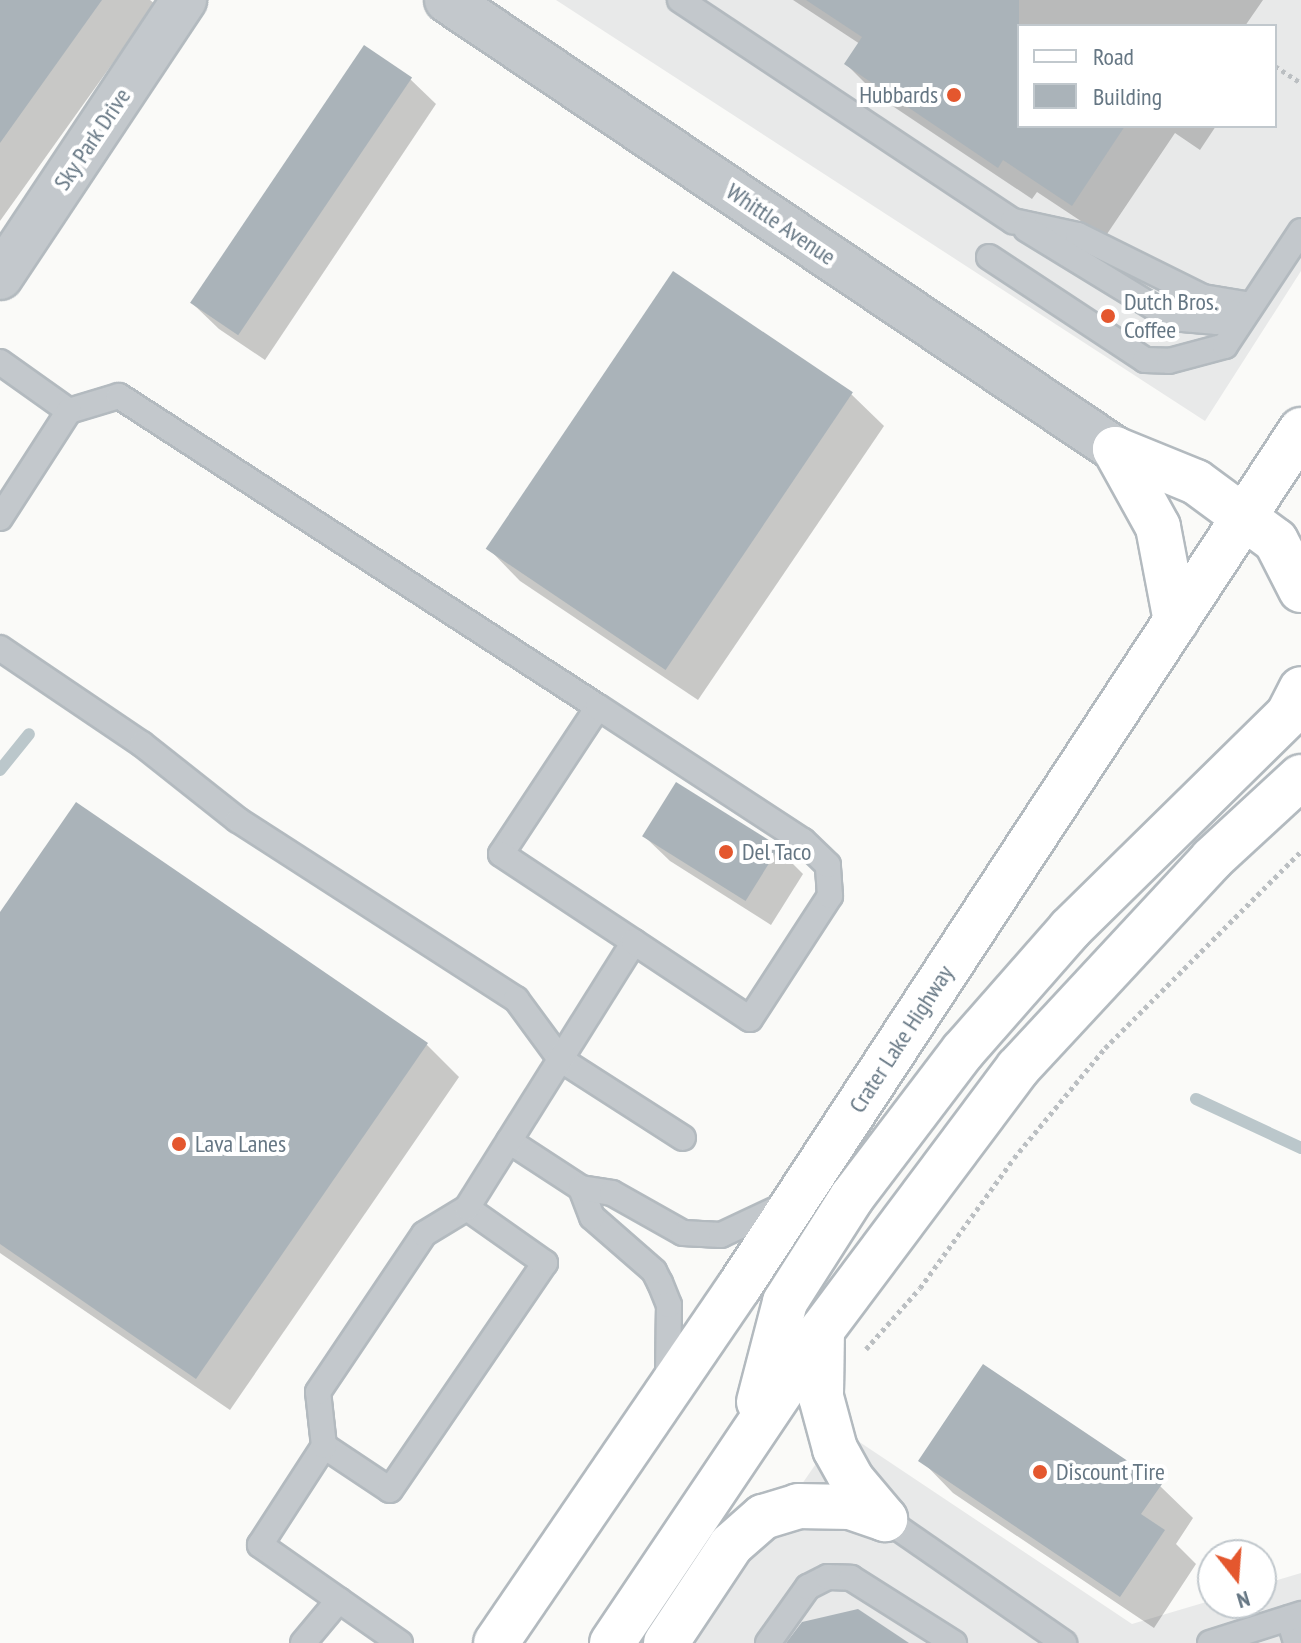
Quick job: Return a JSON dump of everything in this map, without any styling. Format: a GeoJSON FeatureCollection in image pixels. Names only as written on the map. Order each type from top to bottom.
{"type":"FeatureCollection","features":[{"type":"Feature","properties":{"kind":"main road","name":"Crater Lake Highway"},"geometry":{"type":"LineString","coordinates":[[496,1643],[795,1201],[1301,430]]}},
{"type":"Feature","properties":{"kind":"main road"},"geometry":{"type":"LineString","coordinates":[[1115,449],[1196,482],[1276,541],[1301,590]]}},
{"type":"Feature","properties":{"kind":"main road"},"geometry":{"type":"LineString","coordinates":[[1115,449],[1158,527],[1176,621]]}},
{"type":"Feature","properties":{"kind":"main road"},"geometry":{"type":"LineString","coordinates":[[750,1435],[785,1302],[852,1197],[963,1051],[1070,929],[1288,715],[1301,689]]}},
{"type":"Feature","properties":{"kind":"main road"},"geometry":{"type":"LineString","coordinates":[[612,1643],[822,1330],[1018,1068],[1212,859],[1301,777]]}},
{"type":"Feature","properties":{"kind":"main road"},"geometry":{"type":"LineString","coordinates":[[822,1330],[821,1397],[835,1449],[853,1481],[885,1519]]}},
{"type":"Feature","properties":{"kind":"main road"},"geometry":{"type":"LineString","coordinates":[[666,1643],[731,1545],[763,1517],[798,1506],[850,1507],[885,1519]]}},
{"type":"Feature","properties":{"kind":"street","name":"Sky Park Drive"},"geometry":{"type":"LineString","coordinates":[[0,277],[184,0]]}},
{"type":"Feature","properties":{"kind":"street","name":"Whittle Avenue"},"geometry":{"type":"LineString","coordinates":[[447,0],[1115,449]]}},
{"type":"Feature","properties":{"kind":"lane"},"geometry":{"type":"LineString","coordinates":[[680,0],[1013,221],[1171,318],[1217,322],[1251,305]]}},
{"type":"Feature","properties":{"kind":"lane"},"geometry":{"type":"LineString","coordinates":[[989,257],[1145,360],[1169,361],[1225,346],[1301,231]]}},
{"type":"Feature","properties":{"kind":"lane"},"geometry":{"type":"LineString","coordinates":[[0,362],[69,411]]}},
{"type":"Feature","properties":{"kind":"lane"},"geometry":{"type":"LineString","coordinates":[[0,518],[69,411],[119,396],[598,707],[803,841],[828,865],[830,896],[750,1019],[501,854],[598,707]]}},
{"type":"Feature","properties":{"kind":"lane"},"geometry":{"type":"LineString","coordinates":[[0,648],[142,744],[238,820],[516,999],[560,1059],[683,1138]]}},
{"type":"Feature","properties":{"kind":"lane"},"geometry":{"type":"LineString","coordinates":[[400,1643],[260,1545],[324,1446],[318,1392],[424,1234],[467,1208],[634,942]]}},
{"type":"Feature","properties":{"kind":"lane"},"geometry":{"type":"LineString","coordinates":[[509,1141],[581,1188],[612,1193],[683,1233],[721,1235],[795,1201]]}},
{"type":"Feature","properties":{"kind":"lane"},"geometry":{"type":"LineString","coordinates":[[581,1188],[592,1217],[654,1271],[669,1305],[672,1349],[666,1388]]}},
{"type":"Feature","properties":{"kind":"lane"},"geometry":{"type":"LineString","coordinates":[[324,1446],[390,1490],[545,1263],[467,1208]]}},
{"type":"Feature","properties":{"kind":"lane"},"geometry":{"type":"LineString","coordinates":[[885,1519],[1064,1643]]}},
{"type":"Feature","properties":{"kind":"lane"},"geometry":{"type":"LineString","coordinates":[[768,1643],[808,1587],[828,1577],[851,1578],[954,1643]]}},
{"type":"Feature","properties":{"kind":"lane"},"geometry":{"type":"LineString","coordinates":[[303,1643],[339,1600]]}},
{"type":"Feature","properties":{"kind":"lane"},"geometry":{"type":"LineString","coordinates":[[1210,1643],[1295,1616],[1296,1643]]}},
{"type":"Feature","properties":{"kind":"path"},"geometry":{"type":"LineString","coordinates":[[1277,67],[1301,83]]}},
{"type":"Feature","properties":{"kind":"path"},"geometry":{"type":"LineString","coordinates":[[863,1353],[920,1288],[1014,1158],[1105,1048],[1301,851]]}},
{"type":"Feature","properties":{"kind":"shaded area"},"geometry":{"type":"Polygon","coordinates":[[[556,0],[1301,0],[1301,271],[1205,421],[556,0]]]}},
{"type":"Feature","properties":{"kind":"shaded area"},"geometry":{"type":"Polygon","coordinates":[[[840,1429],[1132,1624],[1197,1605],[1197,1619],[1277,1619],[1277,1580],[1301,1573],[1301,1643],[692,1643],[840,1429]]]}},
{"type":"Feature","properties":{"kind":"building"},"geometry":{"type":"Polygon","coordinates":[[[0,0],[102,0],[0,143],[0,0]]]}},
{"type":"Feature","properties":{"kind":"building","name":"Hubbards"},"geometry":{"type":"Polygon","coordinates":[[[806,0],[1019,0],[1017,128],[1124,128],[1072,206],[1003,160],[998,168],[844,64],[862,37],[806,0]]]}},
{"type":"Feature","properties":{"kind":"building"},"geometry":{"type":"Polygon","coordinates":[[[364,45],[412,77],[238,335],[190,303],[364,45]]]}},
{"type":"Feature","properties":{"kind":"building"},"geometry":{"type":"Polygon","coordinates":[[[673,271],[853,392],[666,670],[486,549],[673,271]]]}},
{"type":"Feature","properties":{"kind":"building"},"geometry":{"type":"Polygon","coordinates":[[[676,782],[779,847],[746,901],[642,836],[676,782]]]}},
{"type":"Feature","properties":{"kind":"building","name":"Lava Lanes"},"geometry":{"type":"Polygon","coordinates":[[[76,802],[428,1043],[196,1379],[0,1244],[0,912],[76,802]]]}},
{"type":"Feature","properties":{"kind":"building","name":"Discount Tire"},"geometry":{"type":"Polygon","coordinates":[[[983,1364],[1162,1484],[1141,1514],[1165,1530],[1120,1597],[918,1461],[983,1364]]]}},
{"type":"Feature","properties":{"kind":"building"},"geometry":{"type":"Polygon","coordinates":[[[858,1609],[909,1643],[786,1643],[802,1622],[858,1609]]]}},
{"type":"Feature","properties":{"kind":"waterway"},"geometry":{"type":"LineString","coordinates":[[0,770],[29,734]]}},
{"type":"Feature","properties":{"kind":"waterway"},"geometry":{"type":"LineString","coordinates":[[1196,1099],[1301,1148]]}},
{"type":"Feature","properties":{"kind":"place","name":"Hubbards"},"geometry":{"type":"Point","coordinates":[954,95]}},
{"type":"Feature","properties":{"kind":"place","name":"Dutch Bros. Coffee"},"geometry":{"type":"Point","coordinates":[1108,316]}},
{"type":"Feature","properties":{"kind":"place","name":"Del Taco"},"geometry":{"type":"Point","coordinates":[726,852]}},
{"type":"Feature","properties":{"kind":"place","name":"Lava Lanes"},"geometry":{"type":"Point","coordinates":[179,1144]}},
{"type":"Feature","properties":{"kind":"place","name":"Discount Tire"},"geometry":{"type":"Point","coordinates":[1040,1472]}}]}
